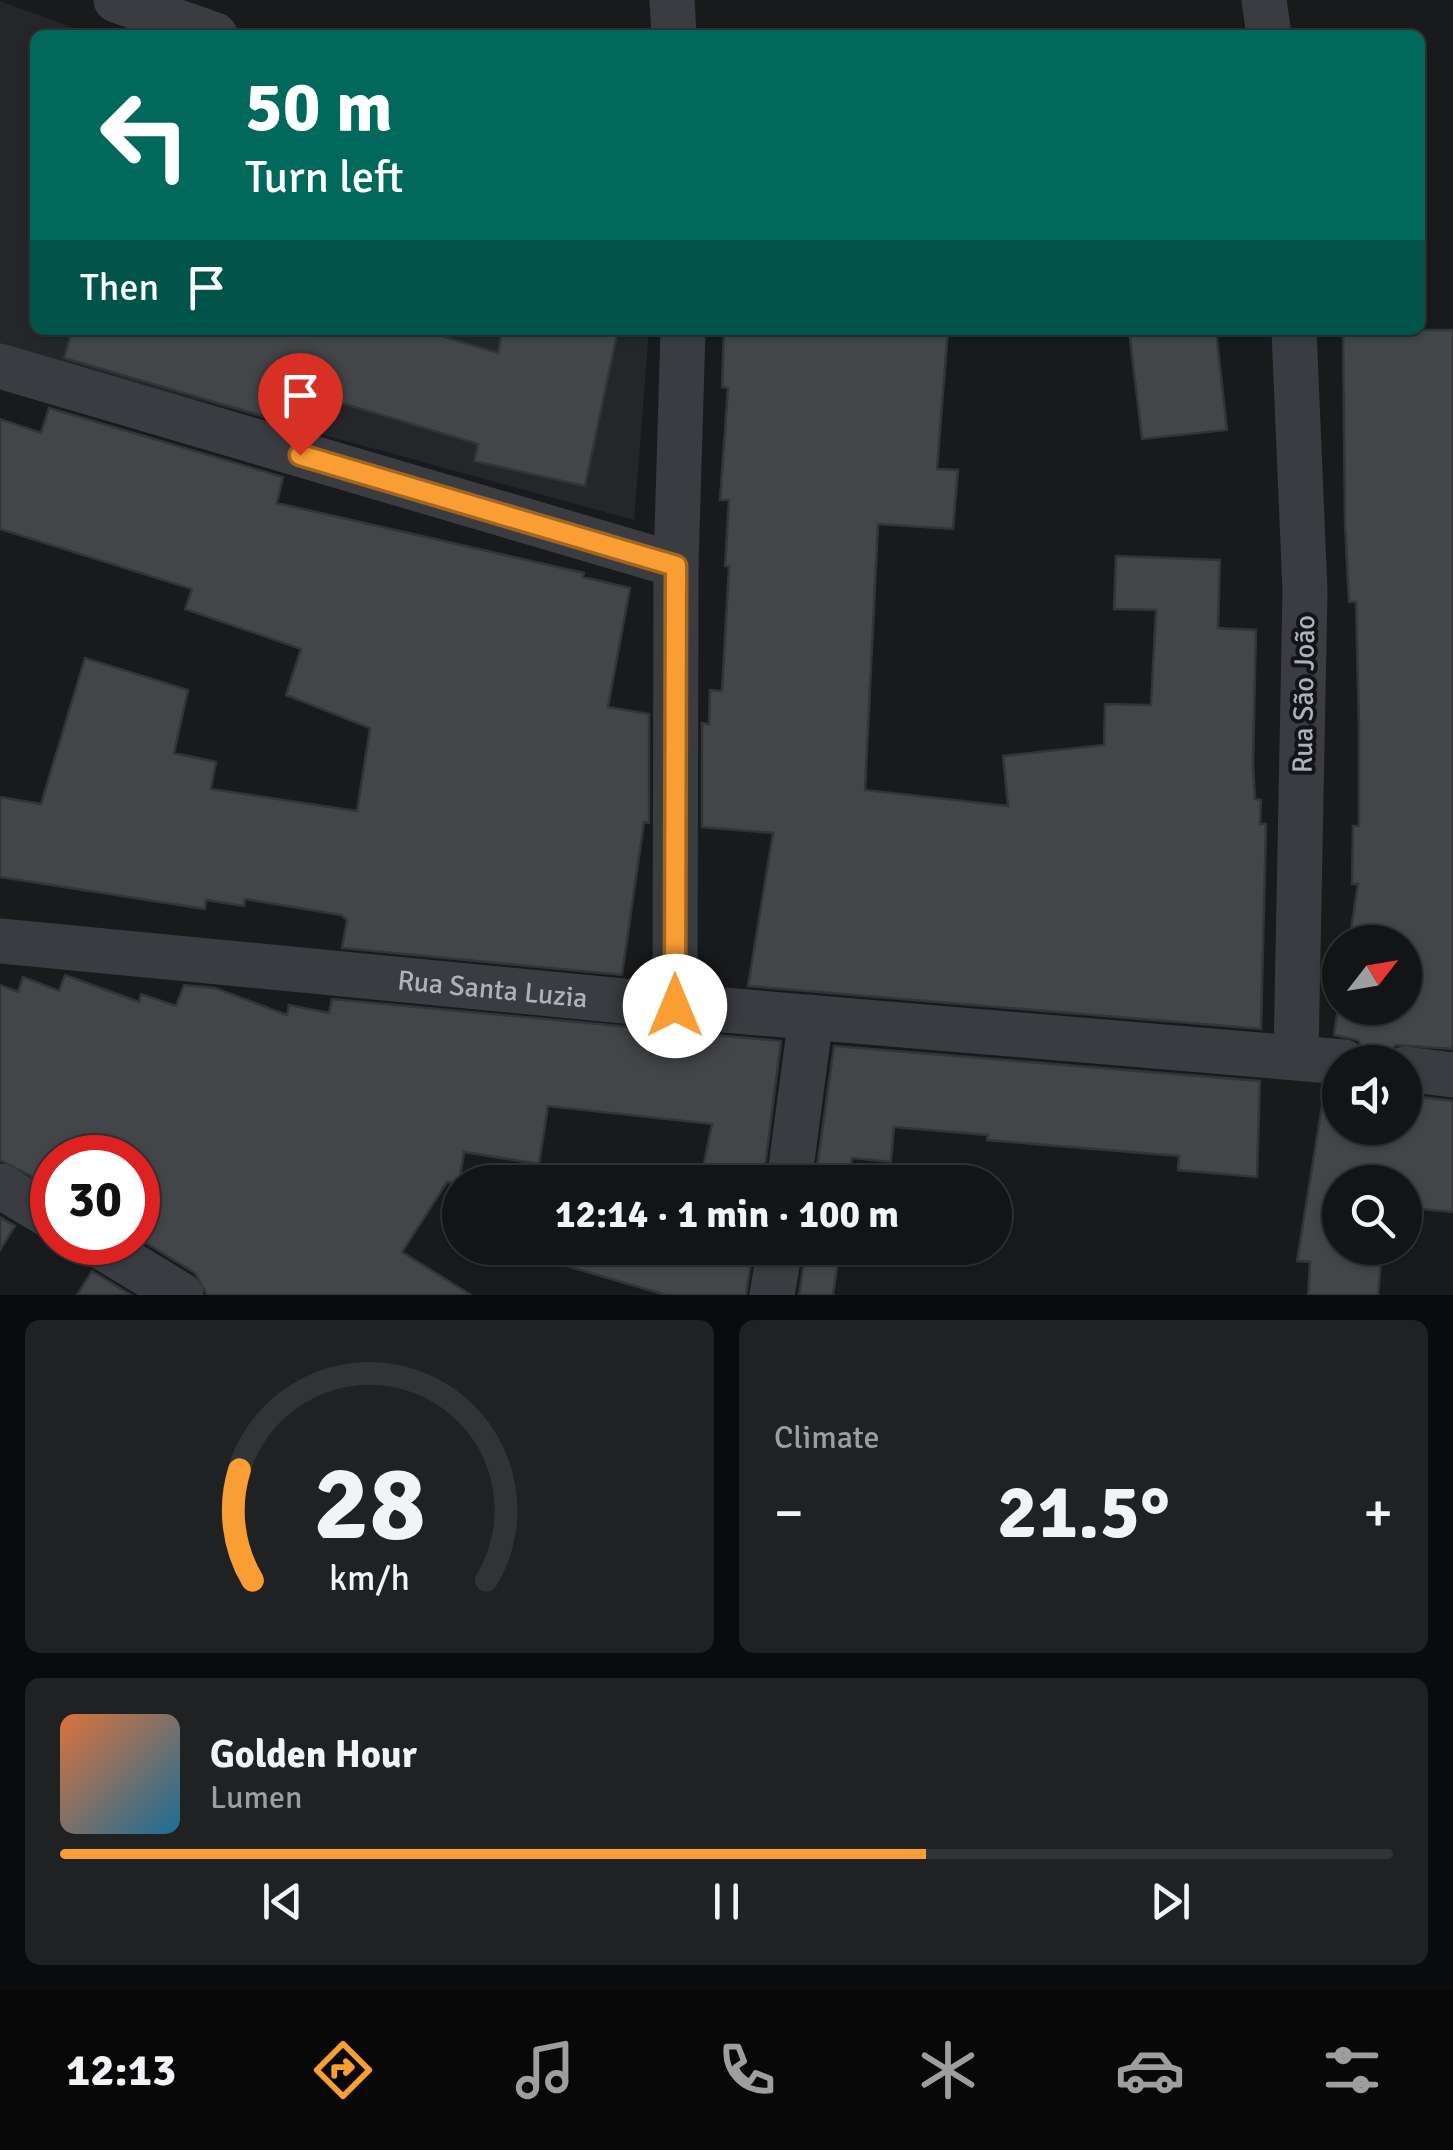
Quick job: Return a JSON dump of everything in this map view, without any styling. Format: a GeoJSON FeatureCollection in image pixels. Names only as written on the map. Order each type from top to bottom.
{"type":"FeatureCollection","features":[{"type":"Feature","properties":{"kind":"street"},"geometry":{"type":"LineString","coordinates":[[116,0],[202,30]]}},
{"type":"Feature","properties":{"kind":"street"},"geometry":{"type":"LineString","coordinates":[[672,0],[674,30]]}},
{"type":"Feature","properties":{"kind":"street"},"geometry":{"type":"LineString","coordinates":[[1264,0],[1268,30]]}},
{"type":"Feature","properties":{"kind":"street"},"geometry":{"type":"LineString","coordinates":[[675,1006],[676,566],[683,335]]}},
{"type":"Feature","properties":{"kind":"street","name":"Rua São João"},"geometry":{"type":"LineString","coordinates":[[1294,335],[1304,590],[1296,1057]]}},
{"type":"Feature","properties":{"kind":"street"},"geometry":{"type":"LineString","coordinates":[[0,366],[676,566]]}},
{"type":"Feature","properties":{"kind":"street","name":"Rua Santa Luzia"},"geometry":{"type":"LineString","coordinates":[[0,942],[675,1006],[1322,1060]]}},
{"type":"Feature","properties":{"kind":"street"},"geometry":{"type":"LineString","coordinates":[[791,1165],[811,1018]]}},
{"type":"Feature","properties":{"kind":"street"},"geometry":{"type":"LineString","coordinates":[[1422,1071],[1453,1074]]}},
{"type":"Feature","properties":{"kind":"street"},"geometry":{"type":"LineString","coordinates":[[0,1186],[30,1204]]}},
{"type":"Feature","properties":{"kind":"street"},"geometry":{"type":"LineString","coordinates":[[132,1265],[181,1295]]}},
{"type":"Feature","properties":{"kind":"street"},"geometry":{"type":"LineString","coordinates":[[772,1295],[777,1265]]}},
{"type":"Feature","properties":{"kind":"shaded area"},"geometry":{"type":"Polygon","coordinates":[[[0,1],[79,30],[30,30],[30,335],[649,335],[634,520],[0,346],[0,1]]]}},
{"type":"Feature","properties":{"kind":"building"},"geometry":{"type":"Polygon","coordinates":[[[1425,330],[1453,330],[1453,1049],[1361,1045],[1358,1040],[1334,1035],[1336,1025],[1422,1025],[1422,925],[1352,925],[1358,884],[1352,884],[1353,826],[1359,826],[1359,728],[1356,602],[1349,602],[1343,335],[1425,335],[1425,330]]]}},
{"type":"Feature","properties":{"kind":"building"},"geometry":{"type":"Polygon","coordinates":[[[71,335],[439,335],[498,353],[501,335],[617,335],[585,486],[474,461],[478,444],[332,400],[324,428],[294,425],[64,358],[71,335]]]}},
{"type":"Feature","properties":{"kind":"building"},"geometry":{"type":"Polygon","coordinates":[[[724,335],[948,335],[937,469],[958,470],[953,529],[878,524],[865,790],[1008,806],[1003,756],[1104,745],[1105,704],[1151,705],[1156,610],[1114,609],[1116,556],[1220,560],[1218,628],[1256,630],[1253,762],[1255,799],[1261,800],[1260,824],[1266,824],[1261,1029],[748,986],[773,833],[702,827],[702,723],[709,724],[710,690],[722,691],[729,566],[725,566],[729,500],[720,500],[728,388],[722,387],[724,335]]]}},
{"type":"Feature","properties":{"kind":"building"},"geometry":{"type":"Polygon","coordinates":[[[1130,335],[1217,335],[1227,430],[1142,439],[1130,335]]]}},
{"type":"Feature","properties":{"kind":"building"},"geometry":{"type":"Polygon","coordinates":[[[49,408],[283,477],[277,503],[584,573],[583,577],[630,588],[608,707],[649,714],[649,823],[644,822],[622,975],[342,948],[347,920],[341,915],[245,899],[244,906],[206,900],[205,909],[0,877],[0,797],[41,804],[85,658],[188,690],[174,753],[216,762],[211,789],[357,811],[370,728],[286,695],[301,649],[185,609],[192,589],[0,529],[0,419],[41,433],[49,408]]]}},
{"type":"Feature","properties":{"kind":"building"},"geometry":{"type":"Polygon","coordinates":[[[65,975],[139,1002],[141,994],[176,1006],[184,985],[215,988],[287,1015],[289,1005],[329,1013],[332,999],[781,1041],[765,1165],[704,1165],[712,1124],[548,1106],[539,1164],[464,1152],[462,1165],[442,1165],[442,1190],[402,1252],[471,1295],[207,1295],[195,1273],[160,1252],[160,1135],[30,1135],[30,1176],[0,1160],[0,985],[18,992],[23,977],[59,991],[65,975]]]}},
{"type":"Feature","properties":{"kind":"building"},"geometry":{"type":"Polygon","coordinates":[[[834,1046],[1260,1081],[1257,1177],[1178,1170],[1179,1156],[987,1140],[988,1135],[894,1127],[891,1162],[852,1158],[851,1165],[817,1165],[834,1046]]]}},
{"type":"Feature","properties":{"kind":"building"},"geometry":{"type":"Polygon","coordinates":[[[1422,1097],[1453,1101],[1453,1212],[1423,1209],[1422,1222],[1422,1165],[1322,1165],[1322,1265],[1381,1265],[1378,1295],[1308,1295],[1310,1262],[1297,1261],[1322,1106],[1322,1145],[1422,1145],[1422,1097]]]}},
{"type":"Feature","properties":{"kind":"building"},"geometry":{"type":"Polygon","coordinates":[[[0,1217],[15,1226],[0,1250],[0,1217]]]}},
{"type":"Feature","properties":{"kind":"building"},"geometry":{"type":"Polygon","coordinates":[[[563,1265],[750,1265],[746,1295],[666,1295],[563,1265]]]}},
{"type":"Feature","properties":{"kind":"building"},"geometry":{"type":"Polygon","coordinates":[[[803,1265],[837,1265],[833,1295],[799,1295],[803,1265]]]}},
{"type":"Feature","properties":{"kind":"building"},"geometry":{"type":"Polygon","coordinates":[[[92,1271],[131,1295],[77,1295],[92,1271]]]}},
{"type":"Feature","properties":{"kind":"route"},"geometry":{"type":"LineString","coordinates":[[300,455],[676,566],[675,1006]]}}]}
